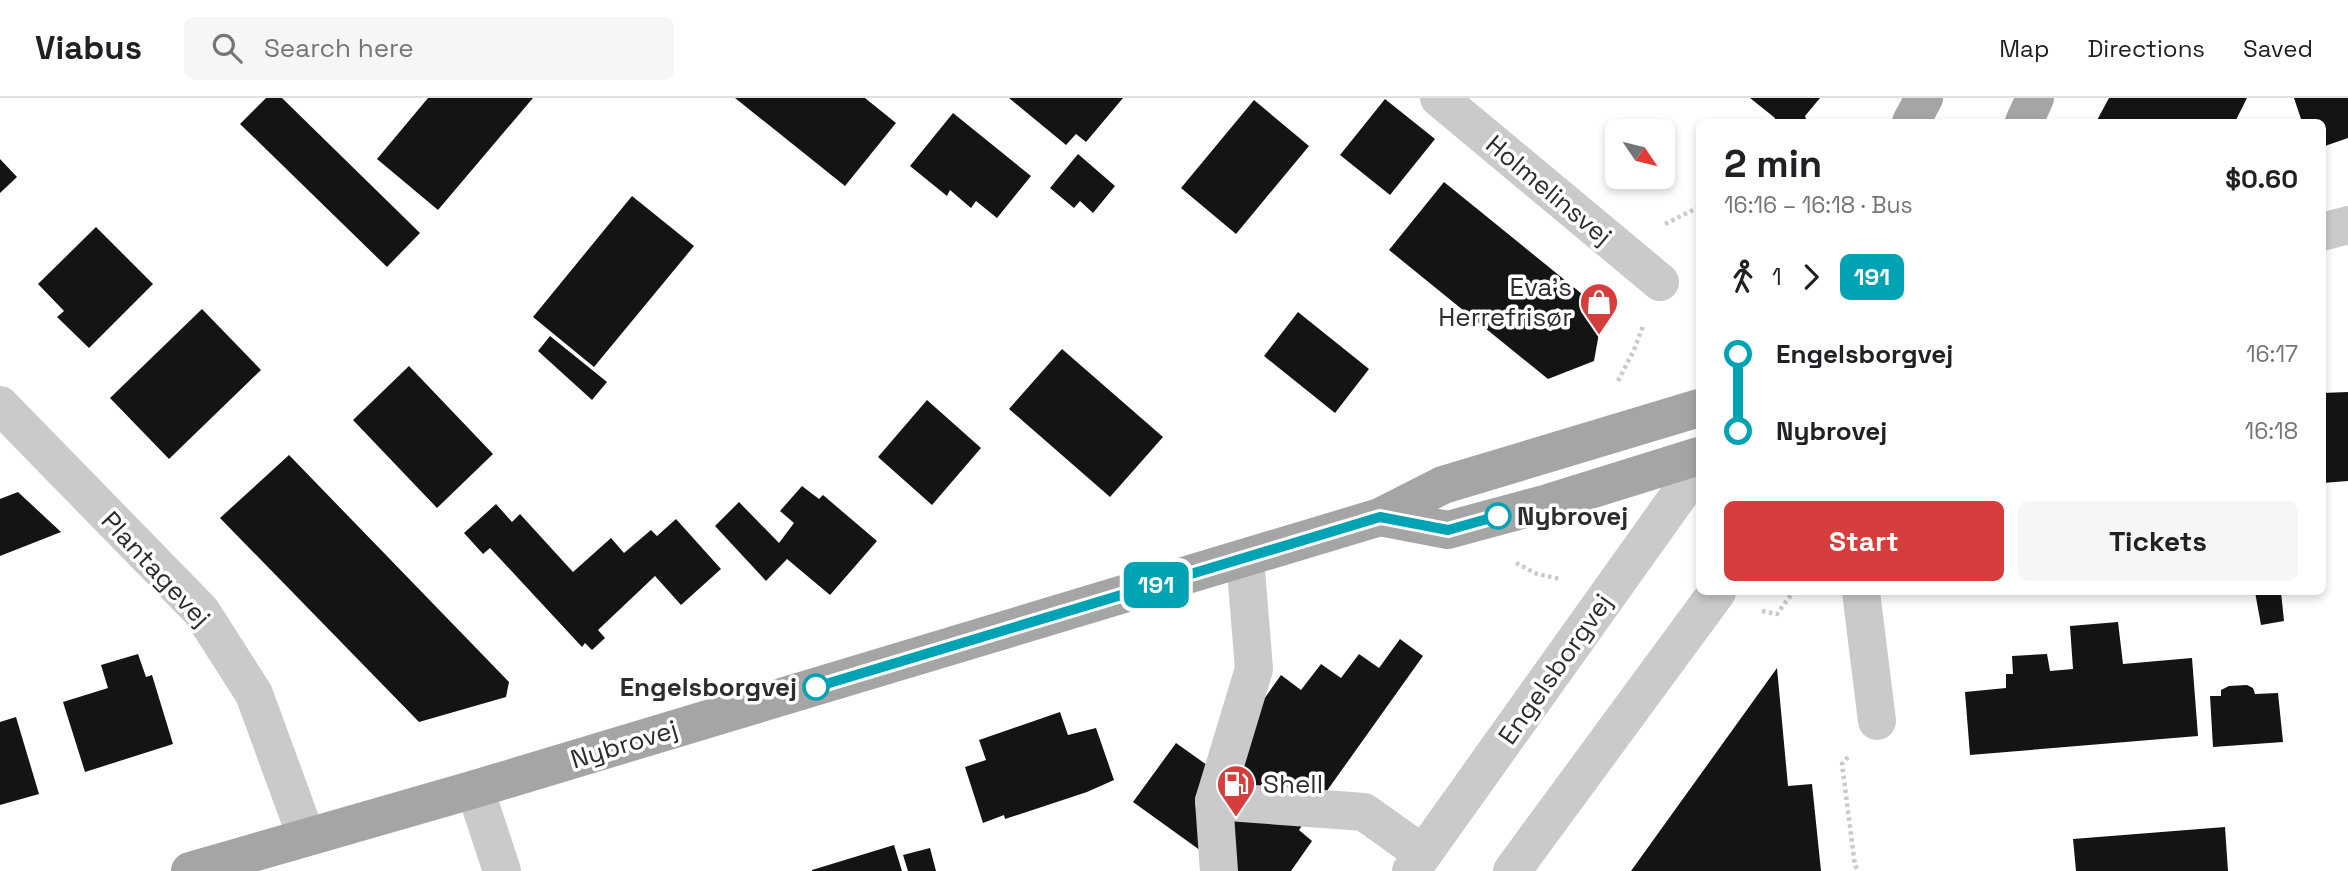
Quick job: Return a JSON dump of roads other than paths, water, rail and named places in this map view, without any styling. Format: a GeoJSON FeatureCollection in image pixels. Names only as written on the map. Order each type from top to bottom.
{"type":"FeatureCollection","features":[{"type":"Feature","properties":{"kind":"main road"},"geometry":{"type":"LineString","coordinates":[[1913,119],[1924,98]]}},
{"type":"Feature","properties":{"kind":"main road"},"geometry":{"type":"LineString","coordinates":[[2025,119],[2035,98]]}},
{"type":"Feature","properties":{"kind":"main road","name":"Nybrovej"},"geometry":{"type":"LineString","coordinates":[[190,871],[475,789],[1380,517],[1443,485],[1696,409]]}},
{"type":"Feature","properties":{"kind":"main road","name":"Nybrovej"},"geometry":{"type":"LineString","coordinates":[[1380,517],[1448,530],[1548,503],[1696,457]]}},
{"type":"Feature","properties":{"kind":"street","name":"Holmelinsvej"},"geometry":{"type":"LineString","coordinates":[[1439,98],[1660,282]]}},
{"type":"Feature","properties":{"kind":"street"},"geometry":{"type":"LineString","coordinates":[[2326,231],[2348,225]]}},
{"type":"Feature","properties":{"kind":"street","name":"Plantagevej"},"geometry":{"type":"LineString","coordinates":[[0,405],[201,611],[254,694],[306,836]]}},
{"type":"Feature","properties":{"kind":"street","name":"Engelsborgvej"},"geometry":{"type":"LineString","coordinates":[[1417,862],[1696,471]]}},
{"type":"Feature","properties":{"kind":"street"},"geometry":{"type":"LineString","coordinates":[[1219,871],[1214,801],[1254,669],[1245,558]]}},
{"type":"Feature","properties":{"kind":"street"},"geometry":{"type":"LineString","coordinates":[[1513,871],[1715,595]]}},
{"type":"Feature","properties":{"kind":"street"},"geometry":{"type":"LineString","coordinates":[[1861,595],[1877,721]]}},
{"type":"Feature","properties":{"kind":"street"},"geometry":{"type":"LineString","coordinates":[[475,789],[502,871]]}},
{"type":"Feature","properties":{"kind":"street"},"geometry":{"type":"LineString","coordinates":[[1214,801],[1364,812],[1417,862]]}},
{"type":"Feature","properties":{"kind":"place","name":"Eva's Herrefrisør"},"geometry":{"type":"Point","coordinates":[1599,336]}},
{"type":"Feature","properties":{"kind":"place","name":"Nybrovej"},"geometry":{"type":"Point","coordinates":[1498,516]}},
{"type":"Feature","properties":{"kind":"place","name":"Engelsborgvej"},"geometry":{"type":"Point","coordinates":[816,687]}},
{"type":"Feature","properties":{"kind":"place","name":"Shell"},"geometry":{"type":"Point","coordinates":[1236,818]}}]}
